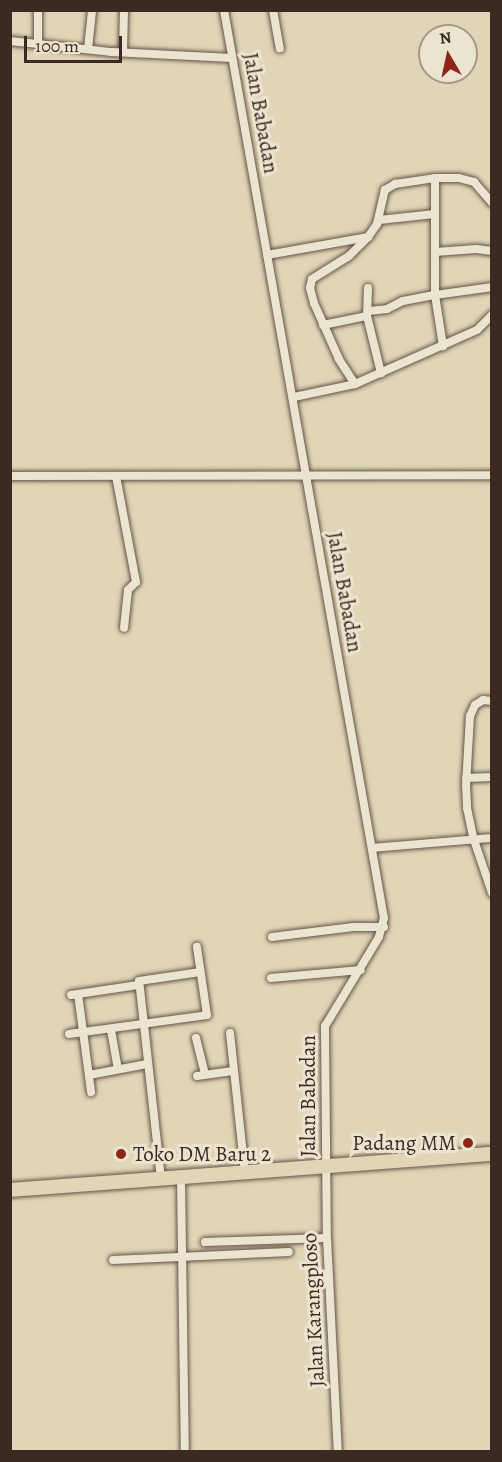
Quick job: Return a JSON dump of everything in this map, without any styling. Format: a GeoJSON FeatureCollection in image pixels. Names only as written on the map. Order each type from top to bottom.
{"type":"FeatureCollection","features":[{"type":"Feature","properties":{"kind":"highway"},"geometry":{"type":"LineString","coordinates":[[10,1190],[492,1154]]}},
{"type":"Feature","properties":{"kind":"street"},"geometry":{"type":"LineString","coordinates":[[38,10],[38,42]]}},
{"type":"Feature","properties":{"kind":"street"},"geometry":{"type":"LineString","coordinates":[[88,49],[92,10]]}},
{"type":"Feature","properties":{"kind":"street"},"geometry":{"type":"LineString","coordinates":[[123,52],[124,10]]}},
{"type":"Feature","properties":{"kind":"street","name":"Jalan Babadan"},"geometry":{"type":"LineString","coordinates":[[224,10],[382,901],[384,927],[361,970],[325,1026],[326,1167]]}},
{"type":"Feature","properties":{"kind":"street"},"geometry":{"type":"LineString","coordinates":[[273,10],[280,48]]}},
{"type":"Feature","properties":{"kind":"street"},"geometry":{"type":"LineString","coordinates":[[10,41],[123,52],[232,58]]}},
{"type":"Feature","properties":{"kind":"street"},"geometry":{"type":"LineString","coordinates":[[355,384],[346,374],[323,325],[314,303],[311,281],[348,256],[368,237],[379,220],[385,190],[402,183],[435,178],[459,178],[474,182],[492,203]]}},
{"type":"Feature","properties":{"kind":"street"},"geometry":{"type":"LineString","coordinates":[[435,178],[435,295],[442,346]]}},
{"type":"Feature","properties":{"kind":"street"},"geometry":{"type":"LineString","coordinates":[[379,220],[435,214]]}},
{"type":"Feature","properties":{"kind":"street"},"geometry":{"type":"LineString","coordinates":[[267,255],[368,237]]}},
{"type":"Feature","properties":{"kind":"street"},"geometry":{"type":"LineString","coordinates":[[435,252],[476,249],[492,251]]}},
{"type":"Feature","properties":{"kind":"street"},"geometry":{"type":"LineString","coordinates":[[323,325],[387,309],[403,301],[492,287]]}},
{"type":"Feature","properties":{"kind":"street"},"geometry":{"type":"LineString","coordinates":[[368,288],[368,313],[381,373]]}},
{"type":"Feature","properties":{"kind":"street"},"geometry":{"type":"LineString","coordinates":[[294,397],[355,384],[477,330],[492,315]]}},
{"type":"Feature","properties":{"kind":"street"},"geometry":{"type":"LineString","coordinates":[[10,476],[492,475]]}},
{"type":"Feature","properties":{"kind":"street"},"geometry":{"type":"LineString","coordinates":[[116,476],[136,582],[128,590],[124,628]]}},
{"type":"Feature","properties":{"kind":"street"},"geometry":{"type":"LineString","coordinates":[[487,700],[475,705],[470,716],[466,777],[467,807],[474,840],[492,893]]}},
{"type":"Feature","properties":{"kind":"street"},"geometry":{"type":"LineString","coordinates":[[466,777],[492,777]]}},
{"type":"Feature","properties":{"kind":"street"},"geometry":{"type":"LineString","coordinates":[[372,848],[492,838]]}},
{"type":"Feature","properties":{"kind":"street"},"geometry":{"type":"LineString","coordinates":[[272,937],[353,927],[384,927]]}},
{"type":"Feature","properties":{"kind":"street"},"geometry":{"type":"LineString","coordinates":[[69,1034],[207,1015],[197,947]]}},
{"type":"Feature","properties":{"kind":"street"},"geometry":{"type":"LineString","coordinates":[[271,978],[361,970]]}},
{"type":"Feature","properties":{"kind":"street"},"geometry":{"type":"LineString","coordinates":[[161,1179],[138,985],[139,981],[200,972]]}},
{"type":"Feature","properties":{"kind":"street"},"geometry":{"type":"LineString","coordinates":[[92,1092],[84,1033],[75,994],[138,985]]}},
{"type":"Feature","properties":{"kind":"street"},"geometry":{"type":"LineString","coordinates":[[111,1030],[118,1068]]}},
{"type":"Feature","properties":{"kind":"street"},"geometry":{"type":"LineString","coordinates":[[230,1033],[245,1173]]}},
{"type":"Feature","properties":{"kind":"street"},"geometry":{"type":"LineString","coordinates":[[196,1038],[201,1075],[233,1071]]}},
{"type":"Feature","properties":{"kind":"street"},"geometry":{"type":"LineString","coordinates":[[88,1075],[147,1064]]}},
{"type":"Feature","properties":{"kind":"street","name":"Jalan Karangploso"},"geometry":{"type":"LineString","coordinates":[[326,1167],[327,1238],[338,1452]]}},
{"type":"Feature","properties":{"kind":"street"},"geometry":{"type":"LineString","coordinates":[[181,1178],[180,1257],[185,1452]]}},
{"type":"Feature","properties":{"kind":"street"},"geometry":{"type":"LineString","coordinates":[[229,1255],[230,1238]]}},
{"type":"Feature","properties":{"kind":"street"},"geometry":{"type":"LineString","coordinates":[[205,1242],[230,1238],[327,1238]]}},
{"type":"Feature","properties":{"kind":"street"},"geometry":{"type":"LineString","coordinates":[[113,1260],[289,1252]]}},
{"type":"Feature","properties":{"kind":"place","name":"Padang MM"},"geometry":{"type":"Point","coordinates":[468,1143]}},
{"type":"Feature","properties":{"kind":"place","name":"Toko DM Baru 2"},"geometry":{"type":"Point","coordinates":[121,1154]}}]}
